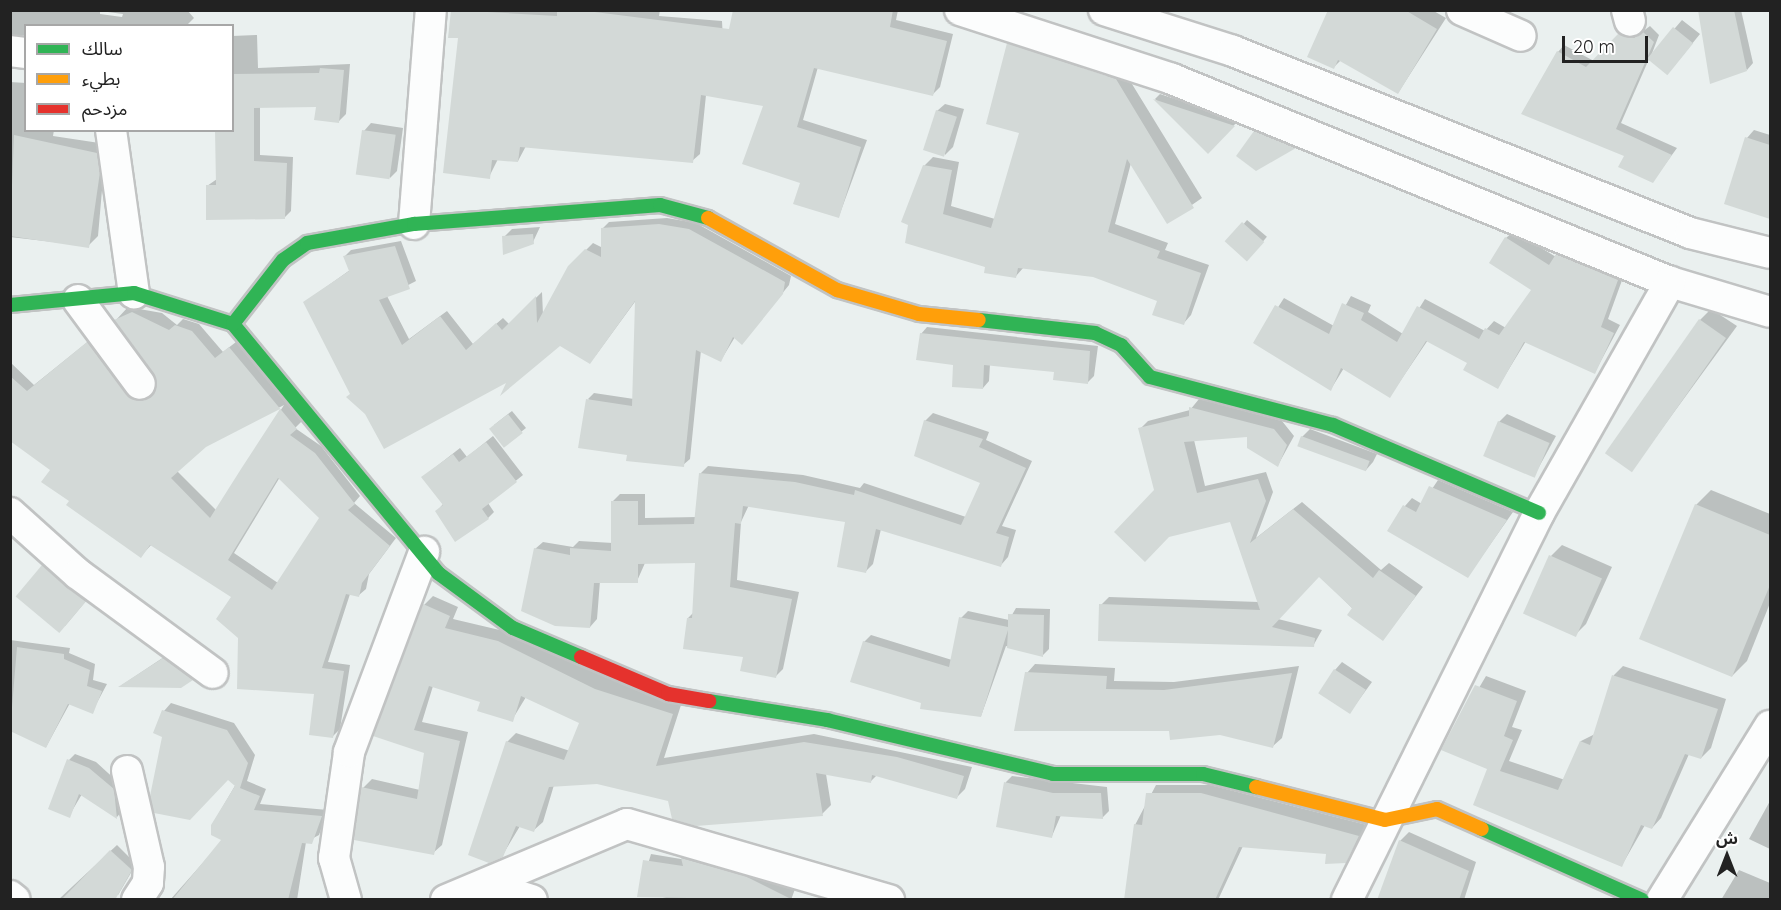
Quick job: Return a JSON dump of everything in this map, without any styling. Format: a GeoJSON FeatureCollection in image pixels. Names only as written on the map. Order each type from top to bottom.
{"type":"FeatureCollection","features":[{"type":"Feature","properties":{"kind":"street"},"geometry":{"type":"LineString","coordinates":[[414,224],[431,10]]}},
{"type":"Feature","properties":{"kind":"street"},"geometry":{"type":"LineString","coordinates":[[960,10],[1172,79],[1670,282],[1770,312]]}},
{"type":"Feature","properties":{"kind":"street"},"geometry":{"type":"LineString","coordinates":[[1104,10],[1233,51],[1690,233],[1770,253]]}},
{"type":"Feature","properties":{"kind":"street"},"geometry":{"type":"LineString","coordinates":[[1462,10],[1521,36]]}},
{"type":"Feature","properties":{"kind":"street"},"geometry":{"type":"LineString","coordinates":[[111,132],[134,293]]}},
{"type":"Feature","properties":{"kind":"street"},"geometry":{"type":"LineString","coordinates":[[233,324],[283,260],[307,243],[414,224],[621,206],[695,212],[837,290],[919,314],[1095,333],[1121,345],[1150,378],[1333,424],[1539,513]]}},
{"type":"Feature","properties":{"kind":"street"},"geometry":{"type":"LineString","coordinates":[[1347,900],[1539,513],[1670,282]]}},
{"type":"Feature","properties":{"kind":"street"},"geometry":{"type":"LineString","coordinates":[[10,305],[134,293],[233,324],[424,552],[438,573],[513,628],[668,694],[827,720],[1053,774],[1203,774],[1385,820],[1437,809],[1642,900]]}},
{"type":"Feature","properties":{"kind":"street"},"geometry":{"type":"LineString","coordinates":[[78,300],[140,384]]}},
{"type":"Feature","properties":{"kind":"street"},"geometry":{"type":"LineString","coordinates":[[10,513],[78,574],[213,673]]}},
{"type":"Feature","properties":{"kind":"street"},"geometry":{"type":"LineString","coordinates":[[346,900],[334,858],[350,752],[424,552]]}},
{"type":"Feature","properties":{"kind":"street"},"geometry":{"type":"LineString","coordinates":[[1662,900],[1770,726]]}},
{"type":"Feature","properties":{"kind":"street"},"geometry":{"type":"LineString","coordinates":[[127,771],[149,867],[148,883],[137,900]]}},
{"type":"Feature","properties":{"kind":"street"},"geometry":{"type":"LineString","coordinates":[[446,900],[627,824],[889,900]]}},
{"type":"Feature","properties":{"kind":"street"},"geometry":{"type":"LineString","coordinates":[[484,885],[532,900]]}},
{"type":"Feature","properties":{"kind":"street"},"geometry":{"type":"LineString","coordinates":[[10,896],[15,900]]}},
{"type":"Feature","properties":{"kind":"building"},"geometry":{"type":"Polygon","coordinates":[[[451,10],[557,16],[557,10],[579,10],[729,29],[733,10],[893,10],[890,27],[947,41],[933,96],[814,68],[797,127],[861,147],[839,218],[793,204],[800,183],[742,164],[763,106],[701,95],[693,163],[520,147],[518,162],[492,160],[490,179],[443,173],[458,38],[448,38],[451,10]]]}},
{"type":"Feature","properties":{"kind":"building"},"geometry":{"type":"Polygon","coordinates":[[[1328,10],[1405,10],[1437,29],[1398,94],[1338,60],[1334,69],[1307,57],[1328,10]]]}},
{"type":"Feature","properties":{"kind":"building"},"geometry":{"type":"Polygon","coordinates":[[[1698,10],[1734,10],[1747,71],[1710,84],[1698,10]]]}},
{"type":"Feature","properties":{"kind":"building"},"geometry":{"type":"Polygon","coordinates":[[[1673,27],[1693,43],[1667,75],[1647,59],[1673,27]]]}},
{"type":"Feature","properties":{"kind":"building"},"geometry":{"type":"Polygon","coordinates":[[[1643,32],[1654,42],[1616,129],[1672,155],[1653,183],[1618,167],[1624,156],[1521,114],[1557,51],[1586,67],[1618,34],[1634,38],[1643,32]]]}},
{"type":"Feature","properties":{"kind":"building"},"geometry":{"type":"Polygon","coordinates":[[[1007,43],[1116,79],[1194,208],[1167,224],[1127,159],[1108,232],[1160,251],[1157,258],[1201,273],[1184,325],[1152,315],[1157,301],[1093,277],[1018,268],[1016,278],[984,273],[985,267],[905,243],[908,225],[901,222],[923,165],[952,170],[943,214],[991,228],[1019,133],[986,124],[1007,43]]]}},
{"type":"Feature","properties":{"kind":"building"},"geometry":{"type":"Polygon","coordinates":[[[320,68],[344,70],[339,123],[314,120],[316,107],[254,108],[254,161],[287,163],[285,219],[206,220],[206,185],[216,185],[215,132],[234,132],[234,74],[319,73],[320,68]]]}},
{"type":"Feature","properties":{"kind":"building"},"geometry":{"type":"Polygon","coordinates":[[[1153,99],[1235,126],[1208,154],[1153,99]]]}},
{"type":"Feature","properties":{"kind":"building"},"geometry":{"type":"Polygon","coordinates":[[[936,110],[957,117],[944,157],[923,150],[936,110]]]}},
{"type":"Feature","properties":{"kind":"building"},"geometry":{"type":"Polygon","coordinates":[[[362,130],[396,135],[389,179],[356,175],[362,130]]]}},
{"type":"Feature","properties":{"kind":"building"},"geometry":{"type":"Polygon","coordinates":[[[1254,131],[1296,148],[1256,171],[1236,156],[1254,131]]]}},
{"type":"Feature","properties":{"kind":"building"},"geometry":{"type":"Polygon","coordinates":[[[14,135],[97,153],[100,172],[89,248],[10,236],[14,135]]]}},
{"type":"Feature","properties":{"kind":"building"},"geometry":{"type":"Polygon","coordinates":[[[1745,137],[1770,145],[1770,219],[1724,204],[1745,137]]]}},
{"type":"Feature","properties":{"kind":"building"},"geometry":{"type":"Polygon","coordinates":[[[1242,222],[1264,242],[1247,261],[1225,241],[1242,222]]]}},
{"type":"Feature","properties":{"kind":"building"},"geometry":{"type":"Polygon","coordinates":[[[659,224],[689,229],[785,282],[783,294],[742,345],[733,337],[721,362],[696,350],[684,467],[626,461],[627,455],[578,448],[586,399],[632,406],[635,301],[590,364],[560,346],[500,396],[506,383],[384,449],[365,414],[346,397],[350,394],[303,302],[349,271],[343,256],[395,246],[410,289],[379,300],[402,345],[440,316],[466,350],[496,323],[502,330],[536,296],[537,323],[568,266],[585,249],[601,257],[601,228],[659,224]]]}},
{"type":"Feature","properties":{"kind":"building"},"geometry":{"type":"Polygon","coordinates":[[[533,234],[534,244],[503,255],[502,236],[533,234]]]}},
{"type":"Feature","properties":{"kind":"building"},"geometry":{"type":"Polygon","coordinates":[[[1505,237],[1549,265],[1556,254],[1618,280],[1601,327],[1614,333],[1595,374],[1524,342],[1498,389],[1463,370],[1467,363],[1426,341],[1390,398],[1341,368],[1331,391],[1253,343],[1275,305],[1329,334],[1342,303],[1364,313],[1361,320],[1397,342],[1417,306],[1479,339],[1485,328],[1499,335],[1531,290],[1489,263],[1505,237]]]}},
{"type":"Feature","properties":{"kind":"building"},"geometry":{"type":"Polygon","coordinates":[[[132,312],[169,330],[175,325],[192,331],[215,358],[229,347],[297,429],[290,435],[315,453],[355,504],[348,510],[390,546],[362,583],[359,597],[346,594],[322,668],[344,671],[333,738],[309,735],[314,694],[237,689],[238,638],[216,619],[231,597],[150,545],[141,558],[66,505],[69,501],[41,482],[50,470],[10,441],[10,376],[27,391],[87,342],[127,395],[141,401],[151,397],[154,374],[114,320],[132,312]],[[280,409],[206,447],[171,478],[210,518],[241,469],[280,409]],[[278,478],[228,560],[272,590],[319,518],[278,478]]]}},
{"type":"Feature","properties":{"kind":"building"},"geometry":{"type":"Polygon","coordinates":[[[1699,319],[1726,338],[1632,472],[1605,453],[1699,319]]]}},
{"type":"Feature","properties":{"kind":"building"},"geometry":{"type":"Polygon","coordinates":[[[920,333],[1090,351],[1088,384],[1053,380],[1054,372],[984,365],[983,389],[952,387],[953,365],[916,360],[920,333]]]}},
{"type":"Feature","properties":{"kind":"building"},"geometry":{"type":"Polygon","coordinates":[[[1189,407],[1274,429],[1287,445],[1278,467],[1247,448],[1247,437],[1184,442],[1197,493],[1258,479],[1266,501],[1250,543],[1293,509],[1373,578],[1379,570],[1416,596],[1383,641],[1347,615],[1352,608],[1319,577],[1272,627],[1315,638],[1314,647],[1098,641],[1099,604],[1260,610],[1230,522],[1169,537],[1145,562],[1114,532],[1154,490],[1138,428],[1189,416],[1189,407]]]}},
{"type":"Feature","properties":{"kind":"building"},"geometry":{"type":"Polygon","coordinates":[[[508,414],[523,433],[504,448],[489,429],[508,414]]]}},
{"type":"Feature","properties":{"kind":"building"},"geometry":{"type":"Polygon","coordinates":[[[924,420],[983,439],[979,447],[1026,468],[996,533],[1009,537],[1001,567],[876,529],[866,573],[837,567],[845,522],[743,506],[741,524],[735,523],[730,587],[792,599],[776,678],[740,671],[743,657],[683,649],[687,618],[692,618],[695,563],[638,564],[638,583],[594,583],[590,628],[555,626],[521,611],[534,548],[570,555],[570,548],[611,551],[611,501],[638,501],[638,525],[694,524],[699,473],[795,482],[854,495],[855,490],[961,525],[980,483],[914,456],[924,420]]]}},
{"type":"Feature","properties":{"kind":"building"},"geometry":{"type":"Polygon","coordinates":[[[1498,421],[1550,443],[1535,478],[1483,456],[1498,421]]]}},
{"type":"Feature","properties":{"kind":"building"},"geometry":{"type":"Polygon","coordinates":[[[1301,436],[1370,461],[1366,471],[1297,446],[1301,436]]]}},
{"type":"Feature","properties":{"kind":"building"},"geometry":{"type":"Polygon","coordinates":[[[486,442],[517,482],[482,509],[489,519],[455,542],[435,511],[443,505],[421,477],[453,454],[459,462],[486,442]]]}},
{"type":"Feature","properties":{"kind":"building"},"geometry":{"type":"Polygon","coordinates":[[[1429,486],[1507,520],[1468,578],[1387,531],[1403,505],[1416,512],[1429,486]]]}},
{"type":"Feature","properties":{"kind":"building"},"geometry":{"type":"Polygon","coordinates":[[[1695,504],[1770,535],[1770,585],[1732,677],[1639,639],[1695,504]]]}},
{"type":"Feature","properties":{"kind":"building"},"geometry":{"type":"Polygon","coordinates":[[[1549,555],[1602,579],[1576,637],[1523,613],[1549,555]]]}},
{"type":"Feature","properties":{"kind":"building"},"geometry":{"type":"Polygon","coordinates":[[[42,565],[86,602],[59,633],[16,596],[42,565]]]}},
{"type":"Feature","properties":{"kind":"building"},"geometry":{"type":"Polygon","coordinates":[[[423,604],[450,616],[445,628],[498,641],[595,689],[673,714],[656,766],[804,742],[897,757],[964,776],[957,799],[872,775],[871,783],[816,773],[823,816],[696,826],[672,819],[668,801],[597,784],[549,787],[534,832],[516,826],[503,857],[489,863],[468,855],[506,741],[564,760],[579,723],[521,696],[513,722],[477,711],[480,702],[429,686],[414,730],[460,741],[434,855],[354,840],[361,787],[417,799],[424,753],[373,736],[423,604]]]}},
{"type":"Feature","properties":{"kind":"building"},"geometry":{"type":"Polygon","coordinates":[[[1008,614],[1044,615],[1043,657],[1007,648],[1008,630],[981,717],[920,709],[921,703],[850,682],[863,641],[949,667],[959,617],[1008,627],[1008,614]]]}},
{"type":"Feature","properties":{"kind":"building"},"geometry":{"type":"Polygon","coordinates":[[[17,647],[64,654],[64,659],[90,670],[87,686],[102,691],[93,714],[68,704],[46,748],[10,731],[17,647]]]}},
{"type":"Feature","properties":{"kind":"building"},"geometry":{"type":"Polygon","coordinates":[[[163,658],[193,680],[181,688],[118,687],[163,658]]]}},
{"type":"Feature","properties":{"kind":"building"},"geometry":{"type":"Polygon","coordinates":[[[1334,669],[1366,690],[1350,714],[1318,693],[1334,669]]]}},
{"type":"Feature","properties":{"kind":"building"},"geometry":{"type":"Polygon","coordinates":[[[1025,672],[1107,676],[1106,689],[1164,690],[1292,673],[1273,748],[1220,735],[1170,740],[1169,731],[1014,731],[1025,672]]]}},
{"type":"Feature","properties":{"kind":"building"},"geometry":{"type":"Polygon","coordinates":[[[1612,675],[1718,709],[1701,759],[1685,754],[1652,829],[1641,825],[1622,867],[1473,805],[1487,769],[1441,750],[1475,685],[1517,701],[1504,736],[1513,740],[1500,771],[1558,790],[1580,741],[1590,745],[1612,675]]]}},
{"type":"Feature","properties":{"kind":"building"},"geometry":{"type":"Polygon","coordinates":[[[162,710],[227,730],[248,763],[240,788],[260,796],[254,810],[322,816],[312,844],[302,843],[288,900],[172,900],[221,840],[211,835],[211,825],[235,786],[228,780],[190,820],[154,813],[150,796],[162,737],[153,733],[162,710]]]}},
{"type":"Feature","properties":{"kind":"building"},"geometry":{"type":"Polygon","coordinates":[[[67,759],[89,768],[114,789],[117,819],[79,794],[70,818],[48,809],[67,759]]]}},
{"type":"Feature","properties":{"kind":"building"},"geometry":{"type":"Polygon","coordinates":[[[1004,782],[1053,793],[1101,793],[1103,819],[1056,816],[1052,838],[996,827],[1004,782]]]}},
{"type":"Feature","properties":{"kind":"building"},"geometry":{"type":"Polygon","coordinates":[[[1146,793],[1201,793],[1359,836],[1346,863],[1325,864],[1326,854],[1239,847],[1215,900],[1124,900],[1134,824],[1142,825],[1146,793]]]}},
{"type":"Feature","properties":{"kind":"building"},"geometry":{"type":"Polygon","coordinates":[[[1399,840],[1469,871],[1459,900],[1377,900],[1399,840]]]}},
{"type":"Feature","properties":{"kind":"building"},"geometry":{"type":"Polygon","coordinates":[[[110,850],[132,870],[115,900],[61,900],[110,850]]]}},
{"type":"Feature","properties":{"kind":"building"},"geometry":{"type":"Polygon","coordinates":[[[681,858],[745,876],[793,900],[637,897],[643,860],[683,866],[681,858]]]}},
{"type":"Feature","properties":{"kind":"traffic: fast"},"geometry":{"type":"LineString","coordinates":[[233,324],[283,260],[307,243],[414,224],[660,205],[708,218]]}},
{"type":"Feature","properties":{"kind":"traffic: fast"},"geometry":{"type":"LineString","coordinates":[[10,305],[134,293],[233,324],[438,573],[513,628],[581,657]]}},
{"type":"Feature","properties":{"kind":"traffic: fast"},"geometry":{"type":"LineString","coordinates":[[979,320],[1095,333],[1121,345],[1150,377],[1333,425],[1539,513]]}},
{"type":"Feature","properties":{"kind":"traffic: fast"},"geometry":{"type":"LineString","coordinates":[[709,701],[827,720],[1053,774],[1203,774],[1256,787]]}},
{"type":"Feature","properties":{"kind":"traffic: fast"},"geometry":{"type":"LineString","coordinates":[[1482,829],[1642,900]]}},
{"type":"Feature","properties":{"kind":"traffic: slow"},"geometry":{"type":"LineString","coordinates":[[708,218],[837,290],[919,314],[979,320]]}},
{"type":"Feature","properties":{"kind":"traffic: slow"},"geometry":{"type":"LineString","coordinates":[[1256,787],[1385,820],[1437,809],[1482,829]]}},
{"type":"Feature","properties":{"kind":"traffic: jam"},"geometry":{"type":"LineString","coordinates":[[581,657],[668,694],[709,701]]}}]}
